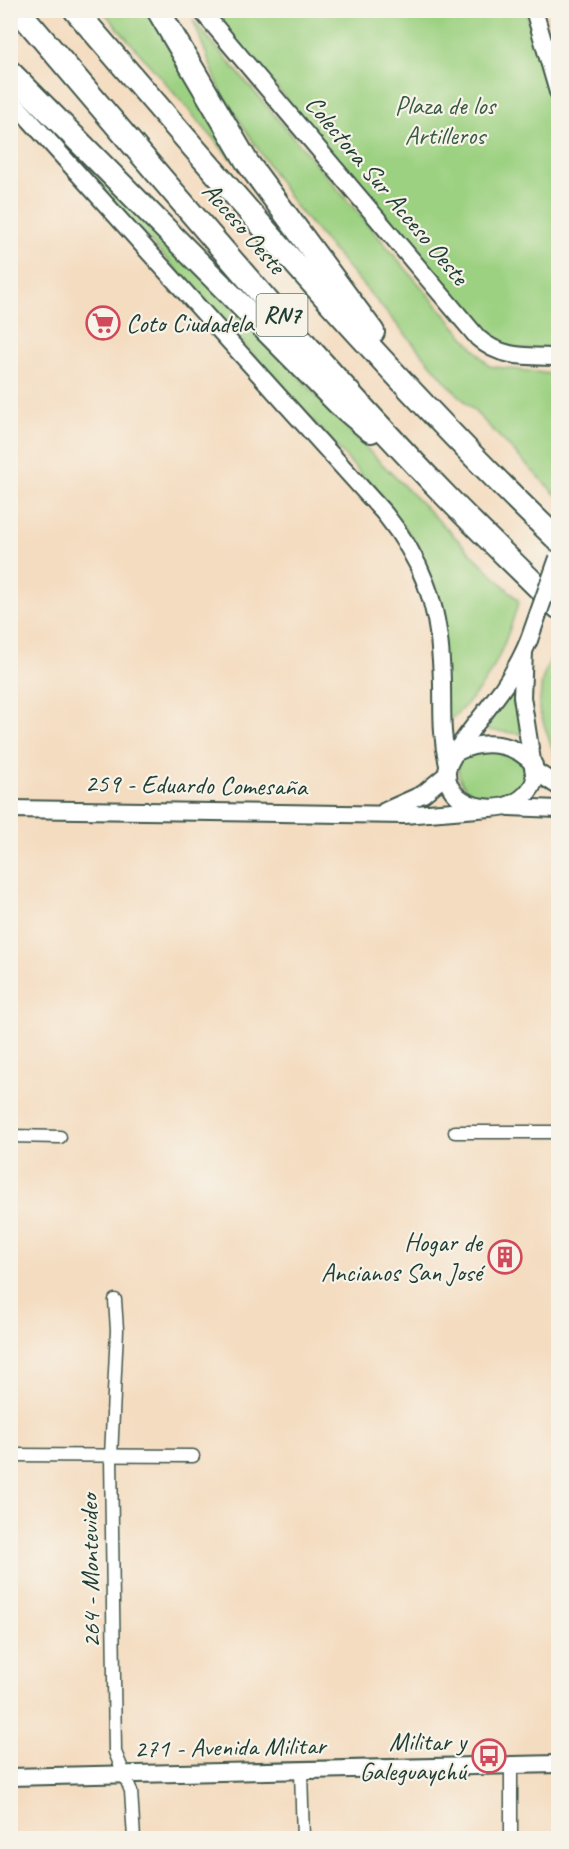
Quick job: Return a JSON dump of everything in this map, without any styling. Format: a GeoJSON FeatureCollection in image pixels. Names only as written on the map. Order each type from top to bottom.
{"type":"FeatureCollection","features":[{"type":"Feature","properties":{"kind":"highway","name":"Acceso Oeste"},"geometry":{"type":"LineString","coordinates":[[18,10],[237,265],[445,495],[558,607]]}},
{"type":"Feature","properties":{"kind":"highway","name":"Acceso Oeste"},"geometry":{"type":"LineString","coordinates":[[75,10],[263,229],[433,413],[558,540]]}},
{"type":"Feature","properties":{"kind":"highway"},"geometry":{"type":"LineString","coordinates":[[158,10],[247,162],[433,413]]}},
{"type":"Feature","properties":{"kind":"highway"},"geometry":{"type":"LineString","coordinates":[[10,72],[338,403],[445,495]]}},
{"type":"Feature","properties":{"kind":"street","name":"Colectora Sur Acceso Oeste"},"geometry":{"type":"LineString","coordinates":[[201,10],[478,338],[486,345],[506,354],[558,357]]}},
{"type":"Feature","properties":{"kind":"street"},"geometry":{"type":"LineString","coordinates":[[534,10],[558,92]]}},
{"type":"Feature","properties":{"kind":"street"},"geometry":{"type":"LineString","coordinates":[[10,98],[407,541],[424,573],[436,617],[441,660],[442,739],[451,764],[454,793],[474,804],[490,808],[558,809]]}},
{"type":"Feature","properties":{"kind":"street"},"geometry":{"type":"LineString","coordinates":[[451,764],[506,684],[526,646],[558,558]]}},
{"type":"Feature","properties":{"kind":"street"},"geometry":{"type":"LineString","coordinates":[[508,807],[520,801],[532,788],[535,768],[522,697],[526,646]]}},
{"type":"Feature","properties":{"kind":"street"},"geometry":{"type":"LineString","coordinates":[[451,764],[480,744],[498,745],[516,750],[527,757],[535,768],[558,786]]}},
{"type":"Feature","properties":{"kind":"street","name":"259 - Eduardo Comesaña"},"geometry":{"type":"LineString","coordinates":[[382,813],[414,800],[451,764]]}},
{"type":"Feature","properties":{"kind":"street","name":"259 - Eduardo Comesaña"},"geometry":{"type":"LineString","coordinates":[[10,809],[439,814],[490,808]]}},
{"type":"Feature","properties":{"kind":"street"},"geometry":{"type":"LineString","coordinates":[[455,1132],[558,1132]]}},
{"type":"Feature","properties":{"kind":"street"},"geometry":{"type":"LineString","coordinates":[[10,1136],[60,1137]]}},
{"type":"Feature","properties":{"kind":"street","name":"264 - Montevideo"},"geometry":{"type":"LineString","coordinates":[[115,1300],[117,1330],[111,1456],[114,1752],[133,1798],[134,1839]]}},
{"type":"Feature","properties":{"kind":"street"},"geometry":{"type":"LineString","coordinates":[[10,1455],[193,1456]]}},
{"type":"Feature","properties":{"kind":"street","name":"271 - Avenida Militar"},"geometry":{"type":"LineString","coordinates":[[10,1777],[558,1764]]}},
{"type":"Feature","properties":{"kind":"street"},"geometry":{"type":"LineString","coordinates":[[511,1766],[511,1839]]}},
{"type":"Feature","properties":{"kind":"street"},"geometry":{"type":"LineString","coordinates":[[301,1771],[303,1839]]}},
{"type":"Feature","properties":{"kind":"green space"},"geometry":{"type":"Polygon","coordinates":[[[103,11],[149,11],[235,155],[231,159],[103,11]]]}},
{"type":"Feature","properties":{"kind":"green space","name":"Plaza de los Artilleros"},"geometry":{"type":"Polygon","coordinates":[[[211,11],[526,11],[558,127],[558,349],[513,348],[490,337],[211,11]]]}},
{"type":"Feature","properties":{"kind":"green space"},"geometry":{"type":"Polygon","coordinates":[[[193,20],[489,366],[558,375],[558,488],[556,495],[448,384],[295,206],[221,92],[193,20]]]}},
{"type":"Feature","properties":{"kind":"green space"},"geometry":{"type":"Polygon","coordinates":[[[11,87],[255,330],[370,452],[519,601],[507,637],[493,668],[474,696],[446,723],[436,593],[418,545],[359,472],[11,87]]]}},
{"type":"Feature","properties":{"kind":"green space"},"geometry":{"type":"Polygon","coordinates":[[[558,640],[558,765],[539,710],[542,680],[558,640]]]}},
{"type":"Feature","properties":{"kind":"green space"},"geometry":{"type":"Polygon","coordinates":[[[516,678],[521,734],[478,729],[516,678]]]}},
{"type":"Feature","properties":{"kind":"green space"},"geometry":{"type":"Polygon","coordinates":[[[483,749],[516,757],[521,761],[527,774],[507,793],[494,796],[481,795],[470,790],[462,782],[458,770],[461,754],[483,749]]]}},
{"type":"Feature","properties":{"kind":"place","name":"Coto Ciudadela"},"geometry":{"type":"Point","coordinates":[103,323]}},
{"type":"Feature","properties":{"kind":"place","name":"Hogar de Ancianos San José"},"geometry":{"type":"Point","coordinates":[505,1257]}},
{"type":"Feature","properties":{"kind":"place","name":"Militar y Galeguaychú"},"geometry":{"type":"Point","coordinates":[489,1756]}}]}
